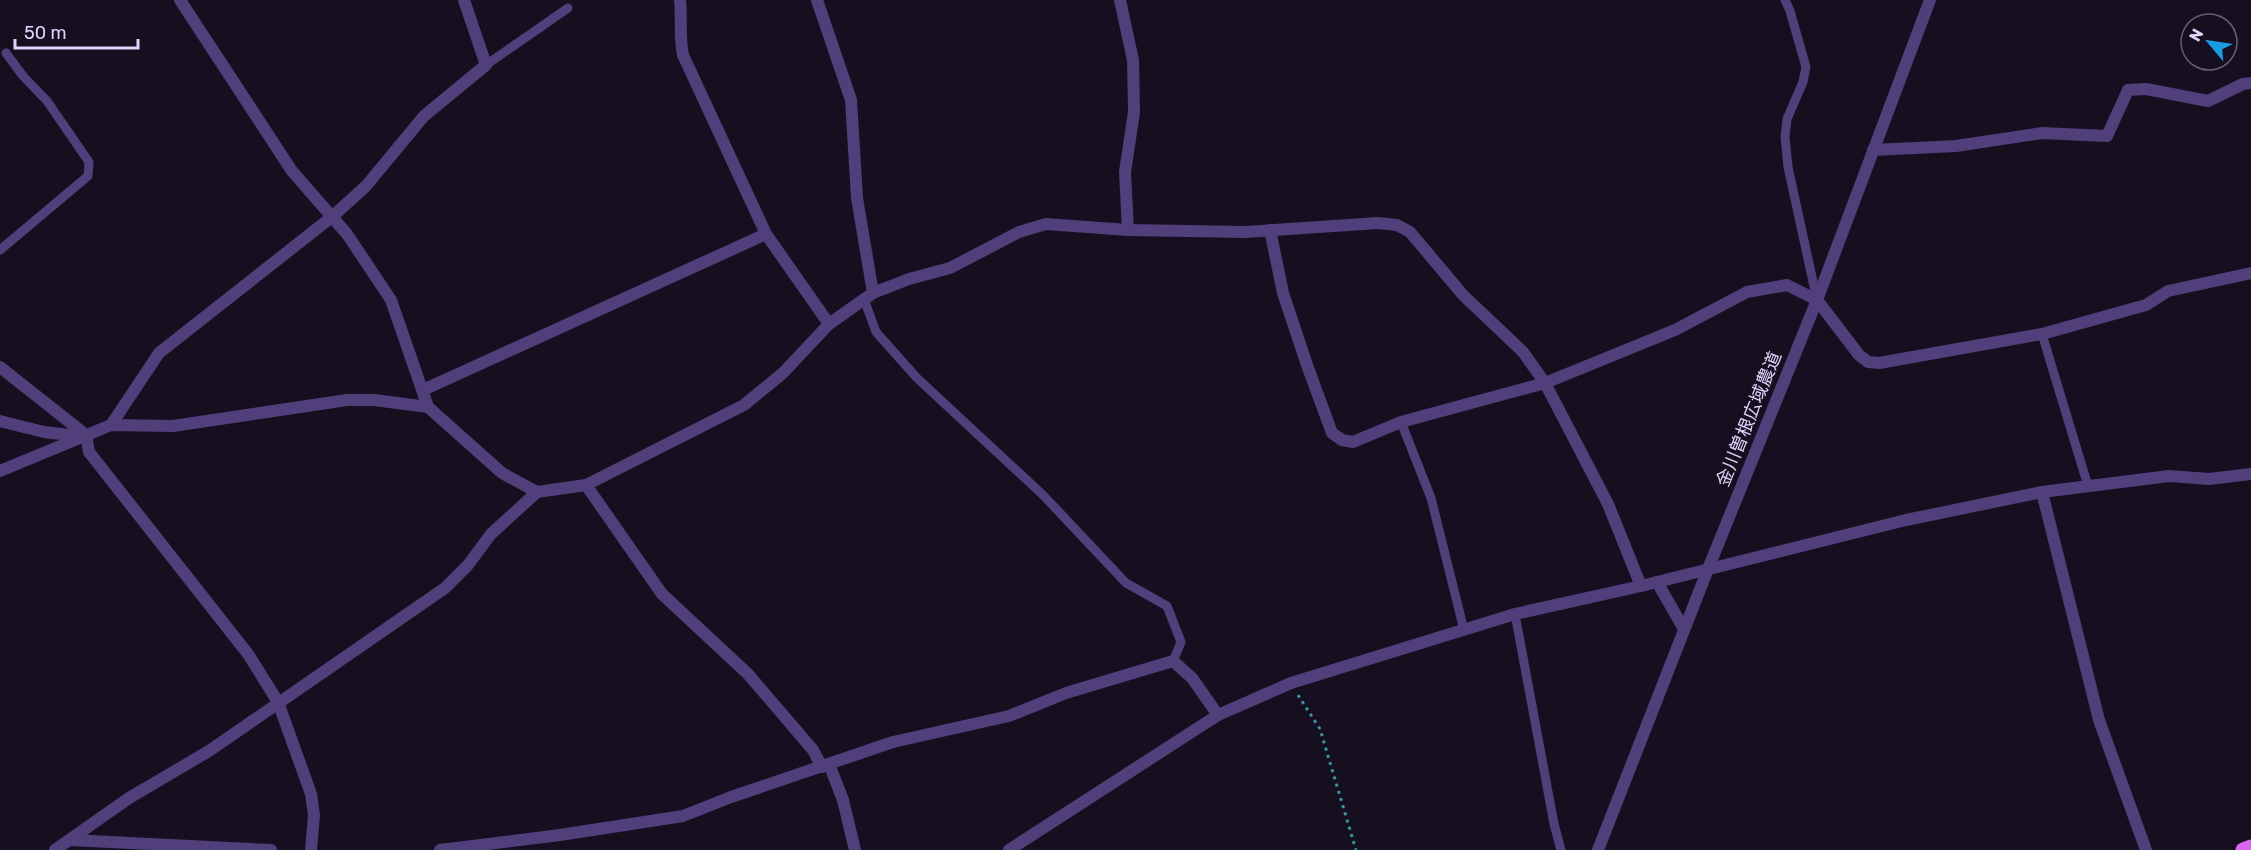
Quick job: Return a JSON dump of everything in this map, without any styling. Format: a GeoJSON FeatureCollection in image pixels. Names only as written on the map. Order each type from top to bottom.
{"type":"FeatureCollection","features":[{"type":"Feature","properties":{"kind":"main road"},"geometry":{"type":"LineString","coordinates":[[2243,850],[2251,847]]}},
{"type":"Feature","properties":{"kind":"street"},"geometry":{"type":"LineString","coordinates":[[180,0],[292,171],[333,216],[391,300],[428,407],[502,473],[537,492]]}},
{"type":"Feature","properties":{"kind":"street"},"geometry":{"type":"LineString","coordinates":[[111,425],[159,353],[333,216],[366,186],[424,116],[486,65],[464,0]]}},
{"type":"Feature","properties":{"kind":"street"},"geometry":{"type":"LineString","coordinates":[[680,0],[683,55],[766,234],[829,324]]}},
{"type":"Feature","properties":{"kind":"street"},"geometry":{"type":"LineString","coordinates":[[817,0],[851,100],[857,198],[868,296]]}},
{"type":"Feature","properties":{"kind":"street"},"geometry":{"type":"LineString","coordinates":[[1120,0],[1134,60],[1134,112],[1125,172],[1128,230]]}},
{"type":"Feature","properties":{"kind":"street","name":"金川曽根広域農道"},"geometry":{"type":"LineString","coordinates":[[1598,850],[1684,629],[1817,300],[1929,0]]}},
{"type":"Feature","properties":{"kind":"street"},"geometry":{"type":"LineString","coordinates":[[1873,150],[1956,146],[2042,133],[2107,136],[2128,90],[2146,89],[2208,101],[2243,84],[2251,83]]}},
{"type":"Feature","properties":{"kind":"street"},"geometry":{"type":"LineString","coordinates":[[55,850],[129,798],[209,751],[445,588],[468,565],[490,534],[537,492],[586,485],[744,405],[783,373],[829,324],[868,296],[909,279],[950,268],[1019,232],[1046,224],[1128,230],[1245,232],[1378,223],[1404,228],[1410,232],[1463,295],[1523,352],[1545,382],[1608,504],[1641,586]]}},
{"type":"Feature","properties":{"kind":"street"},"geometry":{"type":"LineString","coordinates":[[1270,230],[1283,293],[1332,433],[1342,440],[1353,442],[1401,422],[1545,382],[1675,330],[1746,292],[1787,285],[1817,300],[1859,355],[1868,362],[1880,363],[2042,334],[2146,305],[2168,291],[2251,273]]}},
{"type":"Feature","properties":{"kind":"street"},"geometry":{"type":"LineString","coordinates":[[423,390],[766,234]]}},
{"type":"Feature","properties":{"kind":"street"},"geometry":{"type":"LineString","coordinates":[[0,367],[83,436],[89,452],[249,654],[278,702],[310,794],[314,815],[311,850]]}},
{"type":"Feature","properties":{"kind":"street"},"geometry":{"type":"LineString","coordinates":[[0,471],[111,425],[173,426],[347,400],[374,400],[428,407]]}},
{"type":"Feature","properties":{"kind":"street"},"geometry":{"type":"LineString","coordinates":[[0,421],[44,432],[83,436]]}},
{"type":"Feature","properties":{"kind":"street"},"geometry":{"type":"LineString","coordinates":[[1009,850],[1218,715],[1291,683],[1515,614],[1641,586],[1906,520],[2042,492],[2169,476],[2210,479],[2251,474]]}},
{"type":"Feature","properties":{"kind":"street"},"geometry":{"type":"LineString","coordinates":[[586,485],[662,594],[748,674],[826,765],[843,800],[855,850]]}},
{"type":"Feature","properties":{"kind":"street"},"geometry":{"type":"LineString","coordinates":[[2042,492],[2099,720],[2146,850]]}},
{"type":"Feature","properties":{"kind":"street"},"geometry":{"type":"LineString","coordinates":[[1657,582],[1684,629]]}},
{"type":"Feature","properties":{"kind":"street"},"geometry":{"type":"LineString","coordinates":[[440,850],[548,837],[683,816],[731,797],[893,742],[1009,716],[1066,693],[1173,662],[1192,678],[1218,715]]}},
{"type":"Feature","properties":{"kind":"street"},"geometry":{"type":"LineString","coordinates":[[70,840],[271,850]]}},
{"type":"Feature","properties":{"kind":"lane"},"geometry":{"type":"LineString","coordinates":[[1785,0],[1806,67],[1803,82],[1787,119],[1785,137],[1788,168],[1817,300]]}},
{"type":"Feature","properties":{"kind":"lane"},"geometry":{"type":"LineString","coordinates":[[486,65],[568,8]]}},
{"type":"Feature","properties":{"kind":"lane"},"geometry":{"type":"LineString","coordinates":[[0,250],[88,176],[89,162],[47,101],[23,76],[6,53]]}},
{"type":"Feature","properties":{"kind":"lane"},"geometry":{"type":"LineString","coordinates":[[868,296],[876,332],[917,378],[1042,495],[1126,583],[1167,606],[1181,642],[1173,662]]}},
{"type":"Feature","properties":{"kind":"lane"},"geometry":{"type":"LineString","coordinates":[[2042,334],[2088,486]]}},
{"type":"Feature","properties":{"kind":"lane"},"geometry":{"type":"LineString","coordinates":[[1401,422],[1431,498],[1464,630]]}},
{"type":"Feature","properties":{"kind":"lane"},"geometry":{"type":"LineString","coordinates":[[1515,614],[1554,824],[1561,850]]}},
{"type":"Feature","properties":{"kind":"path"},"geometry":{"type":"LineString","coordinates":[[1291,683],[1320,729],[1356,850]]}}]}
